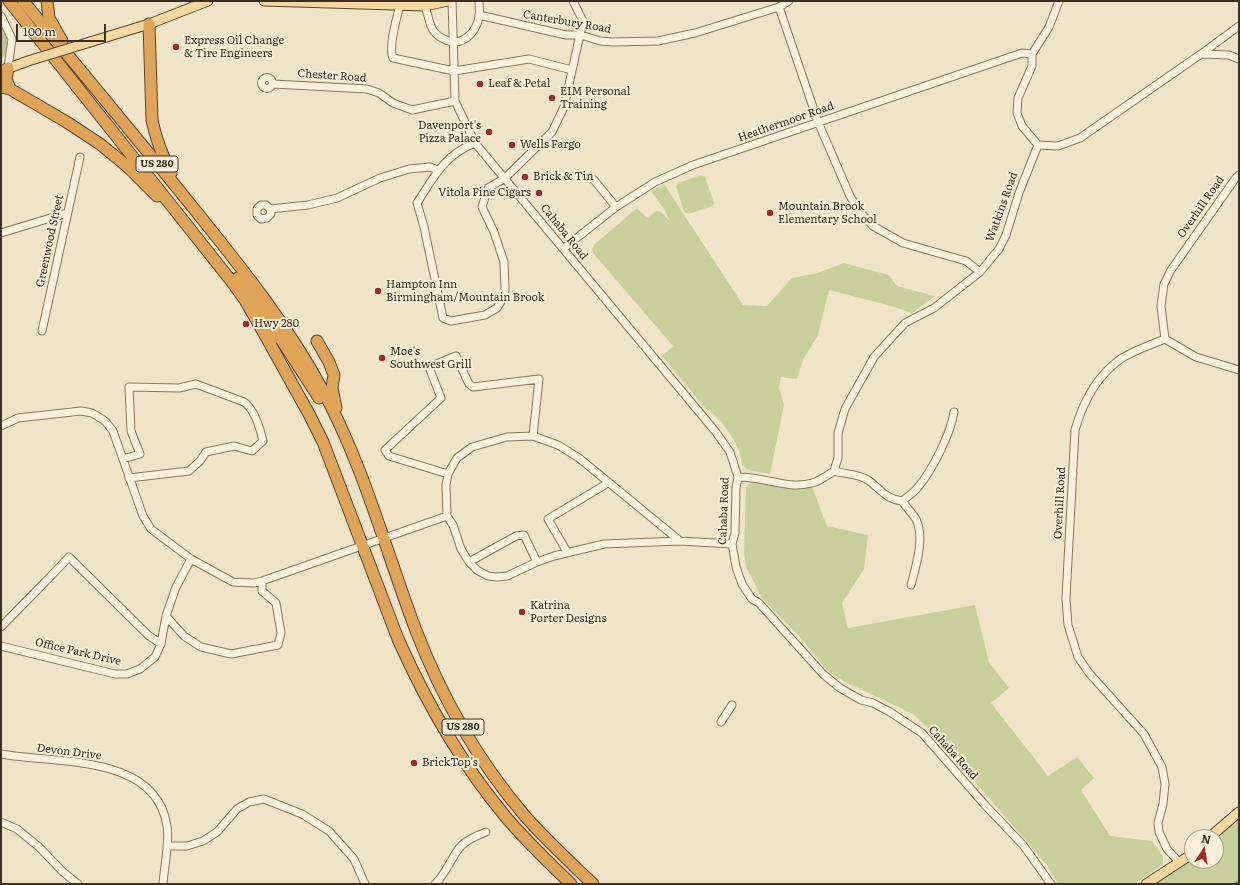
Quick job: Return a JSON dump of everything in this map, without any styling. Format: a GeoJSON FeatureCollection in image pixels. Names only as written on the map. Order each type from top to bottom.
{"type":"FeatureCollection","features":[{"type":"Feature","properties":{"kind":"highway","name":"US 280"},"geometry":{"type":"LineString","coordinates":[[9,1],[188,225],[245,300],[309,414],[323,442],[352,516],[385,608],[406,659],[433,709],[468,767],[505,816],[570,884]]}},
{"type":"Feature","properties":{"kind":"highway","name":"US 280"},"geometry":{"type":"LineString","coordinates":[[23,1],[181,193],[257,288],[287,330],[313,373],[338,422],[353,456],[416,629],[448,700],[468,737],[486,765],[527,818],[593,884]]}},
{"type":"Feature","properties":{"kind":"highway"},"geometry":{"type":"LineString","coordinates":[[47,1],[49,18],[72,61]]}},
{"type":"Feature","properties":{"kind":"highway"},"geometry":{"type":"LineString","coordinates":[[149,24],[152,120],[155,136],[160,151],[181,193]]}},
{"type":"Feature","properties":{"kind":"highway"},"geometry":{"type":"LineString","coordinates":[[5,70],[5,88],[65,121],[100,144],[128,167],[210,247],[237,277],[268,318],[276,325],[287,330]]}},
{"type":"Feature","properties":{"kind":"highway"},"geometry":{"type":"LineString","coordinates":[[265,335],[272,334],[281,338],[318,397],[338,422]]}},
{"type":"Feature","properties":{"kind":"highway"},"geometry":{"type":"LineString","coordinates":[[317,341],[330,362],[334,375],[332,388],[338,422]]}},
{"type":"Feature","properties":{"kind":"main road"},"geometry":{"type":"LineString","coordinates":[[5,70],[28,61],[149,24],[208,1]]}},
{"type":"Feature","properties":{"kind":"main road"},"geometry":{"type":"LineString","coordinates":[[264,1],[396,3],[448,1]]}},
{"type":"Feature","properties":{"kind":"main road"},"geometry":{"type":"LineString","coordinates":[[1219,829],[1239,812]]}},
{"type":"Feature","properties":{"kind":"main road"},"geometry":{"type":"LineString","coordinates":[[1146,884],[1184,859]]}},
{"type":"Feature","properties":{"kind":"street","name":"Cahaba Road"},"geometry":{"type":"LineString","coordinates":[[452,1],[455,101],[475,143],[564,248],[715,431],[730,452],[738,477],[736,488],[735,533],[732,544],[736,567],[742,584],[752,599],[759,603],[823,674],[840,688],[861,700],[873,703],[890,712],[922,733],[985,805],[1024,845],[1051,884]]}},
{"type":"Feature","properties":{"kind":"street"},"geometry":{"type":"LineString","coordinates":[[425,3],[430,25],[436,36],[453,43],[463,40],[472,33],[480,16],[479,1]]}},
{"type":"Feature","properties":{"kind":"street"},"geometry":{"type":"LineString","coordinates":[[475,143],[464,147],[449,158],[438,170],[417,203],[424,227],[442,318],[451,321],[484,315],[497,308],[502,300],[505,291],[504,262],[494,232],[482,206],[488,188],[505,178],[552,132],[564,107],[583,21],[573,1]]}},
{"type":"Feature","properties":{"kind":"street","name":"Canterbury Road"},"geometry":{"type":"LineString","coordinates":[[480,16],[566,35],[580,35],[600,41],[658,41],[695,33],[779,7],[788,1]]}},
{"type":"Feature","properties":{"kind":"street"},"geometry":{"type":"LineString","coordinates":[[1059,1],[1049,27],[1032,54],[1032,66],[1018,98],[1017,113],[1022,126],[1038,145],[1058,146],[1080,138],[1239,26]]}},
{"type":"Feature","properties":{"kind":"street"},"geometry":{"type":"LineString","coordinates":[[396,3],[391,53],[393,58],[454,72],[529,58],[572,70]]}},
{"type":"Feature","properties":{"kind":"street"},"geometry":{"type":"LineString","coordinates":[[779,7],[818,122],[850,196],[860,212],[873,226],[903,243],[966,261],[980,272]]}},
{"type":"Feature","properties":{"kind":"street"},"geometry":{"type":"LineString","coordinates":[[1,16],[12,39],[5,70]]}},
{"type":"Feature","properties":{"kind":"street","name":"Heathermoor Road"},"geometry":{"type":"LineString","coordinates":[[564,248],[616,207],[655,182],[693,165],[1022,53],[1032,54]]}},
{"type":"Feature","properties":{"kind":"street"},"geometry":{"type":"LineString","coordinates":[[1201,54],[1230,55],[1239,59]]}},
{"type":"Feature","properties":{"kind":"street","name":"Chester Road"},"geometry":{"type":"LineString","coordinates":[[272,84],[367,88],[379,93],[393,103],[412,110],[455,101]]}},
{"type":"Feature","properties":{"kind":"street","name":"Watkins Road"},"geometry":{"type":"LineString","coordinates":[[834,472],[838,458],[838,433],[845,409],[874,357],[905,323],[934,308],[980,272],[999,249],[1006,235],[1019,193],[1038,145]]}},
{"type":"Feature","properties":{"kind":"street","name":"Greenwood Street"},"geometry":{"type":"LineString","coordinates":[[42,331],[80,157]]}},
{"type":"Feature","properties":{"kind":"street"},"geometry":{"type":"LineString","coordinates":[[270,209],[308,205],[337,198],[380,178],[409,169],[430,167],[438,170]]}},
{"type":"Feature","properties":{"kind":"street","name":"Overhill Road"},"geometry":{"type":"LineString","coordinates":[[1179,862],[1167,849],[1158,832],[1158,823],[1163,804],[1165,784],[1162,767],[1144,734],[1089,673],[1078,657],[1068,625],[1066,598],[1075,430],[1081,410],[1089,394],[1104,374],[1122,358],[1164,339],[1161,306],[1164,284],[1171,270],[1235,178],[1239,175]]}},
{"type":"Feature","properties":{"kind":"street"},"geometry":{"type":"LineString","coordinates":[[594,180],[616,207]]}},
{"type":"Feature","properties":{"kind":"street"},"geometry":{"type":"LineString","coordinates":[[1,233],[67,213]]}},
{"type":"Feature","properties":{"kind":"street"},"geometry":{"type":"LineString","coordinates":[[1164,339],[1196,357],[1239,370]]}},
{"type":"Feature","properties":{"kind":"street"},"geometry":{"type":"LineString","coordinates":[[448,474],[389,456],[385,450],[441,398],[429,367],[456,356],[469,384],[473,387],[539,379],[533,436]]}},
{"type":"Feature","properties":{"kind":"street"},"geometry":{"type":"LineString","coordinates":[[122,459],[140,454],[131,431],[129,387],[179,388],[196,384],[249,405],[260,431],[263,441],[252,451],[234,446],[206,452],[200,461],[189,471],[129,478]]}},
{"type":"Feature","properties":{"kind":"street"},"geometry":{"type":"LineString","coordinates":[[1,426],[18,418],[81,412],[92,413],[106,422],[112,431],[143,516],[151,529],[191,559],[233,582],[254,583],[262,581],[447,516]]}},
{"type":"Feature","properties":{"kind":"street"},"geometry":{"type":"LineString","coordinates":[[902,502],[918,488],[932,466],[952,423],[954,412]]}},
{"type":"Feature","properties":{"kind":"street"},"geometry":{"type":"LineString","coordinates":[[680,541],[579,458],[558,445],[533,436],[507,437],[472,447],[457,458],[448,474],[446,485],[447,516],[453,525],[461,549],[469,562],[477,570],[488,576],[507,576],[537,562],[567,552],[604,544],[680,541],[732,544]]}},
{"type":"Feature","properties":{"kind":"street"},"geometry":{"type":"LineString","coordinates":[[738,477],[747,476],[794,485],[814,483],[834,472],[868,480],[891,500],[902,502],[916,519],[919,531],[919,554],[911,584]]}},
{"type":"Feature","properties":{"kind":"street"},"geometry":{"type":"LineString","coordinates":[[567,552],[548,519],[608,483]]}},
{"type":"Feature","properties":{"kind":"street"},"geometry":{"type":"LineString","coordinates":[[469,562],[516,536],[524,535],[537,562]]}},
{"type":"Feature","properties":{"kind":"street"},"geometry":{"type":"LineString","coordinates":[[1,627],[70,557],[148,635],[161,644]]}},
{"type":"Feature","properties":{"kind":"street","name":"Office Park Drive"},"geometry":{"type":"LineString","coordinates":[[1,646],[115,674],[127,674],[140,669],[155,657],[161,644],[166,616],[176,587],[191,559]]}},
{"type":"Feature","properties":{"kind":"street"},"geometry":{"type":"LineString","coordinates":[[166,616],[184,636],[201,647],[232,654],[278,645],[281,633],[276,603],[262,591],[262,581]]}},
{"type":"Feature","properties":{"kind":"street"},"geometry":{"type":"LineString","coordinates":[[721,722],[732,705]]}},
{"type":"Feature","properties":{"kind":"street","name":"Devon Drive"},"geometry":{"type":"LineString","coordinates":[[1,754],[22,758],[80,763],[116,770],[137,779],[150,790],[163,810],[168,827],[163,884]]}},
{"type":"Feature","properties":{"kind":"street"},"geometry":{"type":"LineString","coordinates":[[167,846],[187,846],[203,841],[217,832],[237,809],[249,802],[264,799],[302,814],[329,831],[354,859],[365,884]]}},
{"type":"Feature","properties":{"kind":"street"},"geometry":{"type":"LineString","coordinates":[[1,822],[17,829],[39,847],[63,872],[78,884]]}},
{"type":"Feature","properties":{"kind":"street"},"geometry":{"type":"LineString","coordinates":[[436,884],[441,879],[461,846],[476,836],[486,832]]}},
{"type":"Feature","properties":{"kind":"green space"},"geometry":{"type":"Polygon","coordinates":[[[1,29],[5,29],[8,43],[4,57],[1,58],[1,29]]]}},
{"type":"Feature","properties":{"kind":"green space"},"geometry":{"type":"Polygon","coordinates":[[[701,175],[705,177],[714,203],[712,206],[689,214],[684,212],[676,186],[678,183],[701,175]]]}},
{"type":"Feature","properties":{"kind":"green space"},"geometry":{"type":"Polygon","coordinates":[[[664,184],[743,305],[767,306],[792,278],[818,273],[844,263],[889,275],[897,286],[935,296],[912,313],[829,290],[818,335],[803,360],[797,379],[781,377],[779,388],[784,405],[770,474],[752,471],[743,466],[739,451],[725,426],[716,416],[705,408],[662,356],[673,346],[593,253],[592,249],[595,244],[637,208],[647,218],[656,211],[661,212],[670,221],[664,209],[651,191],[664,184]]]}},
{"type":"Feature","properties":{"kind":"green space"},"geometry":{"type":"Polygon","coordinates":[[[752,481],[797,489],[812,487],[827,526],[868,535],[864,569],[842,603],[848,628],[975,605],[989,662],[1009,688],[991,703],[1048,776],[1077,757],[1094,778],[1081,790],[1110,836],[1152,841],[1163,856],[1163,864],[1135,884],[1058,884],[1046,864],[931,731],[913,714],[845,682],[828,671],[798,635],[762,598],[746,567],[744,552],[746,487],[752,481]]]}},
{"type":"Feature","properties":{"kind":"green space"},"geometry":{"type":"Polygon","coordinates":[[[1239,818],[1239,880],[1232,884],[1155,884],[1184,863],[1184,869],[1224,869],[1224,830],[1239,818]]]}},
{"type":"Feature","properties":{"kind":"waterway"},"geometry":{"type":"LineString","coordinates":[[1234,884],[1239,881]]}},
{"type":"Feature","properties":{"kind":"place","name":"Express Oil Change & Tire Engineers"},"geometry":{"type":"Point","coordinates":[176,47]}},
{"type":"Feature","properties":{"kind":"place","name":"Leaf & Petal"},"geometry":{"type":"Point","coordinates":[480,84]}},
{"type":"Feature","properties":{"kind":"place","name":"EIM Personal Training"},"geometry":{"type":"Point","coordinates":[552,98]}},
{"type":"Feature","properties":{"kind":"place","name":"Davenport's Pizza Palace"},"geometry":{"type":"Point","coordinates":[489,132]}},
{"type":"Feature","properties":{"kind":"place","name":"Wells Fargo"},"geometry":{"type":"Point","coordinates":[512,145]}},
{"type":"Feature","properties":{"kind":"place","name":"Brick & Tin"},"geometry":{"type":"Point","coordinates":[525,177]}},
{"type":"Feature","properties":{"kind":"place","name":"Vitola Fine Cigars"},"geometry":{"type":"Point","coordinates":[539,193]}},
{"type":"Feature","properties":{"kind":"place","name":"Mountain Brook Elementary School"},"geometry":{"type":"Point","coordinates":[770,213]}},
{"type":"Feature","properties":{"kind":"place","name":"Hampton Inn Birmingham/Mountain Brook"},"geometry":{"type":"Point","coordinates":[378,291]}},
{"type":"Feature","properties":{"kind":"place","name":"Hwy 280"},"geometry":{"type":"Point","coordinates":[246,324]}},
{"type":"Feature","properties":{"kind":"place","name":"Moe's Southwest Grill"},"geometry":{"type":"Point","coordinates":[382,358]}},
{"type":"Feature","properties":{"kind":"place","name":"Katrina Porter Designs"},"geometry":{"type":"Point","coordinates":[522,612]}},
{"type":"Feature","properties":{"kind":"place","name":"BrickTop's"},"geometry":{"type":"Point","coordinates":[414,763]}}]}
